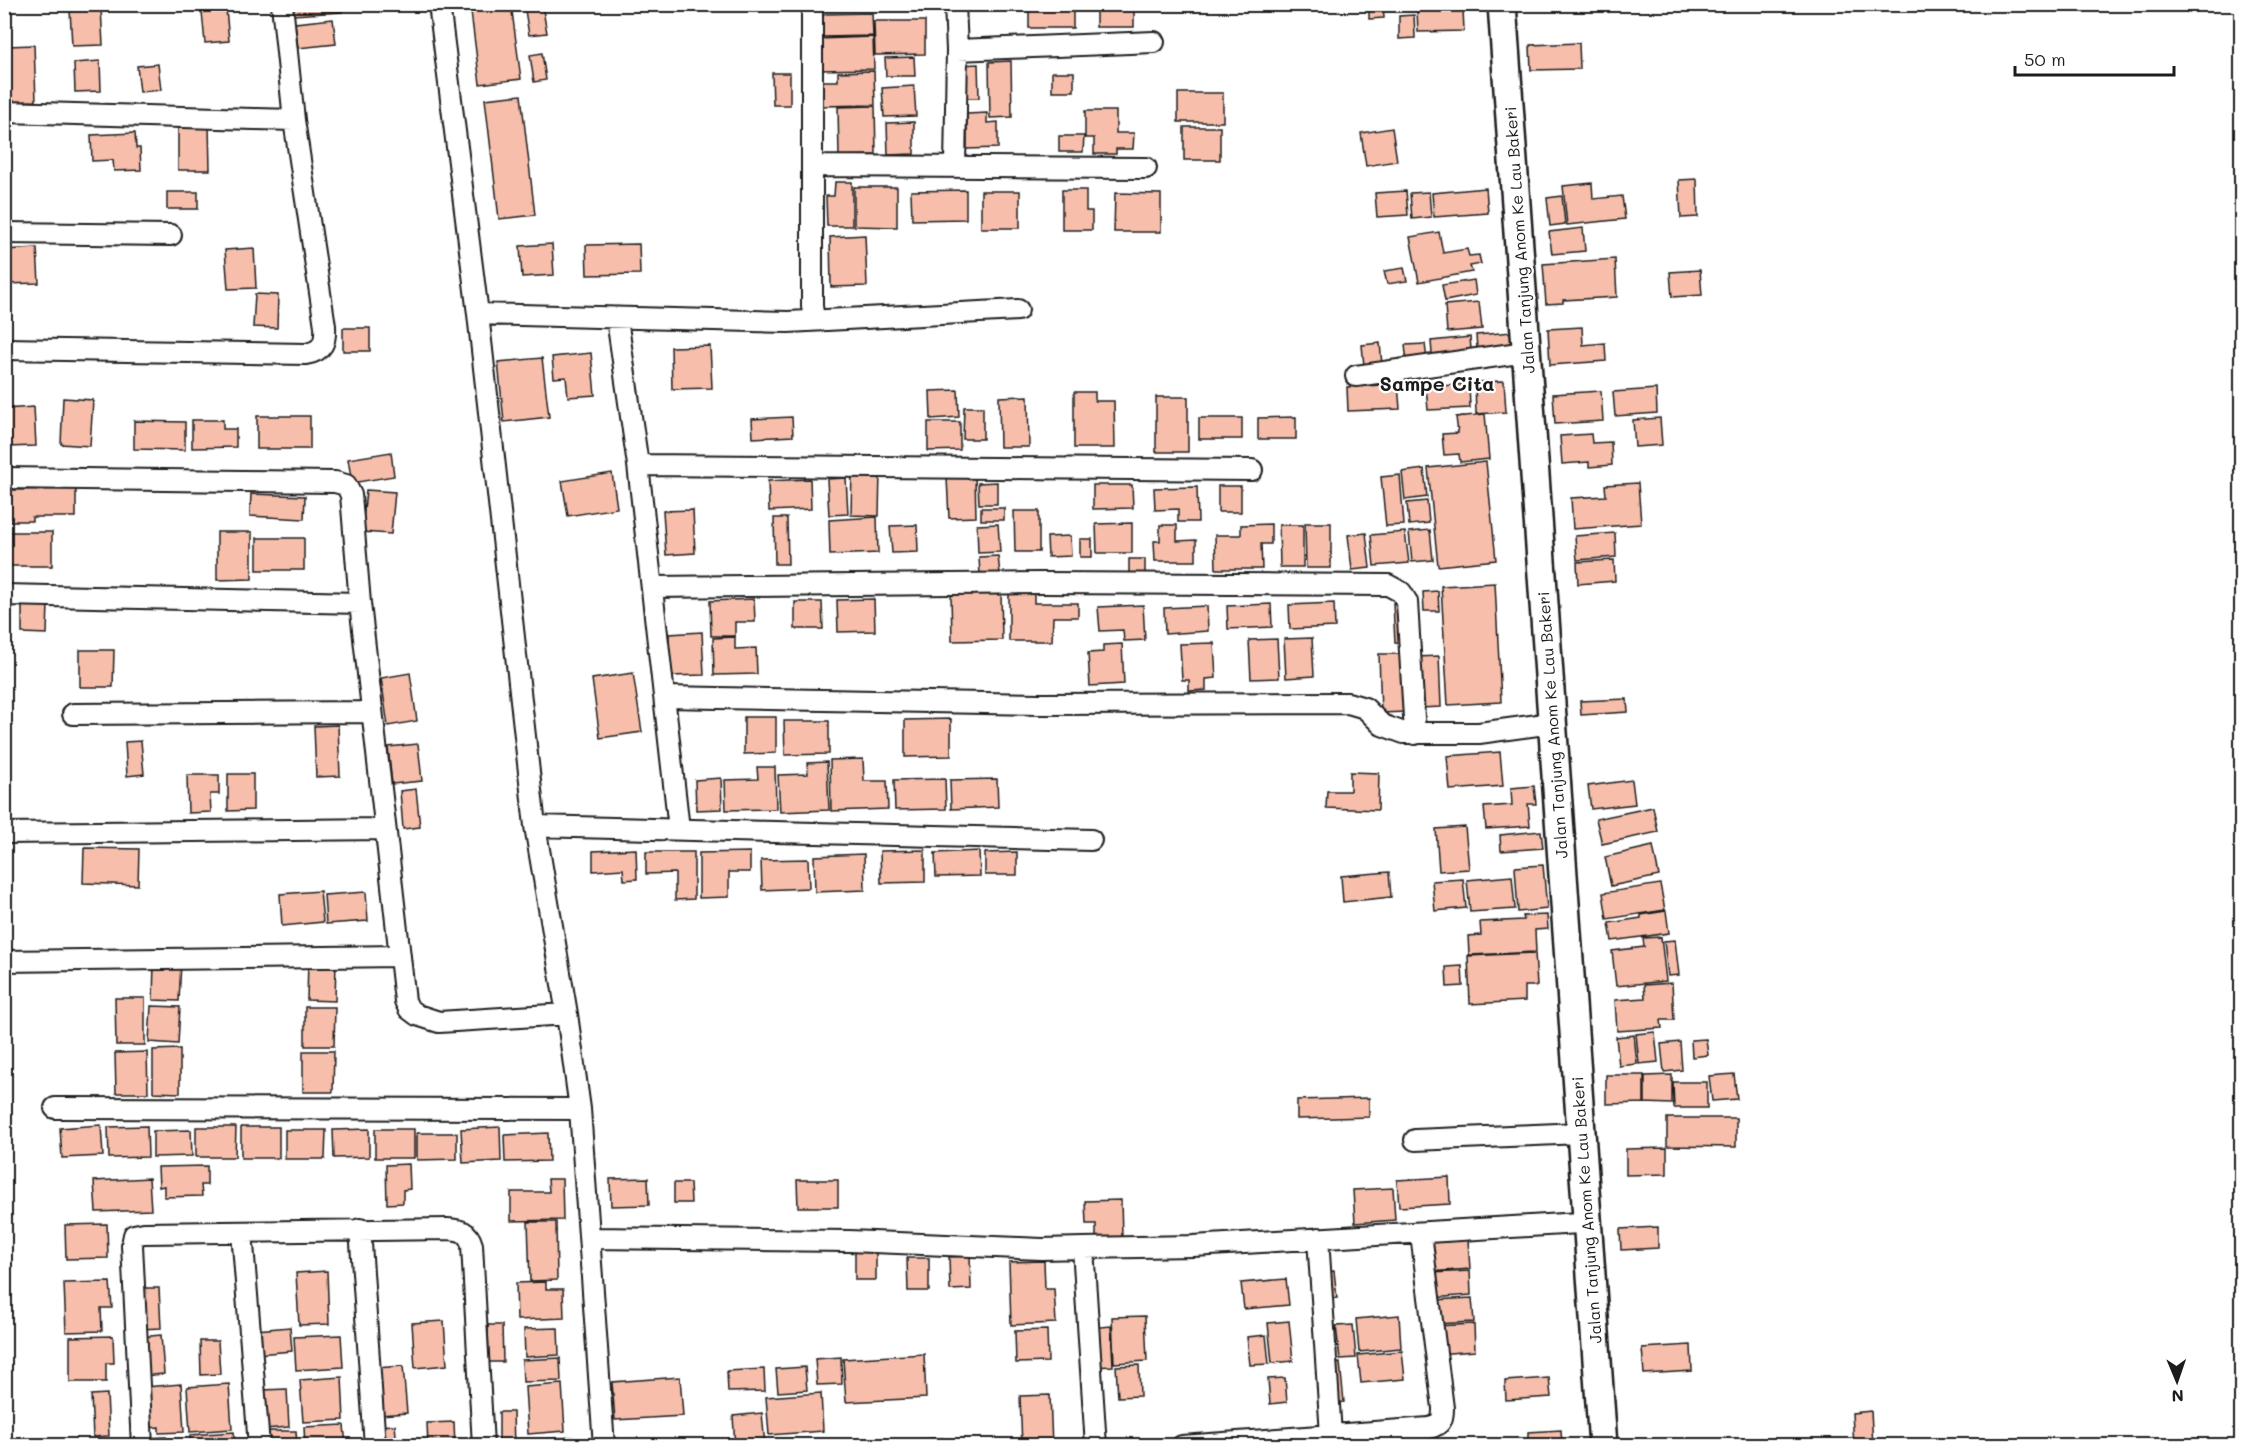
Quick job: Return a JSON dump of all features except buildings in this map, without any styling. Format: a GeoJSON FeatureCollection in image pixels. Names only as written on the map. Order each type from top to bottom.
{"type":"FeatureCollection","features":[{"type":"Feature","properties":{"kind":"main road","name":"Jalan Tanjung Anom Ke Lau Bakeri"},"geometry":{"type":"LineString","coordinates":[[1502,4],[1581,1133],[1583,1215],[1603,1446]]}},
{"type":"Feature","properties":{"kind":"street"},"geometry":{"type":"LineString","coordinates":[[4,349],[306,354],[316,352],[322,347],[325,326],[294,120],[282,4]]}},
{"type":"Feature","properties":{"kind":"street"},"geometry":{"type":"LineString","coordinates":[[439,4],[478,314],[536,826],[580,1109],[604,1446]]}},
{"type":"Feature","properties":{"kind":"street"},"geometry":{"type":"LineString","coordinates":[[812,4],[812,306],[814,320]]}},
{"type":"Feature","properties":{"kind":"street"},"geometry":{"type":"LineString","coordinates":[[955,4],[957,50],[955,167]]}},
{"type":"Feature","properties":{"kind":"street"},"geometry":{"type":"LineString","coordinates":[[957,50],[1154,42]]}},
{"type":"Feature","properties":{"kind":"street"},"geometry":{"type":"LineString","coordinates":[[4,112],[294,120]]}},
{"type":"Feature","properties":{"kind":"street"},"geometry":{"type":"LineString","coordinates":[[813,166],[1146,168]]}},
{"type":"Feature","properties":{"kind":"street"},"geometry":{"type":"LineString","coordinates":[[4,232],[171,235]]}},
{"type":"Feature","properties":{"kind":"street"},"geometry":{"type":"LineString","coordinates":[[478,314],[788,322],[1018,310]]}},
{"type":"Feature","properties":{"kind":"street"},"geometry":{"type":"LineString","coordinates":[[617,319],[639,465],[679,829]]}},
{"type":"Feature","properties":{"kind":"street"},"geometry":{"type":"LineString","coordinates":[[1356,376],[1526,352]]}},
{"type":"Feature","properties":{"kind":"street"},"geometry":{"type":"LineString","coordinates":[[639,465],[1252,470]]}},
{"type":"Feature","properties":{"kind":"street"},"geometry":{"type":"LineString","coordinates":[[4,478],[341,483],[346,485],[351,495],[360,603],[405,1000],[409,1009],[426,1019],[439,1022],[567,1014]]}},
{"type":"Feature","properties":{"kind":"street"},"geometry":{"type":"LineString","coordinates":[[653,587],[1043,583],[1388,585],[1401,592],[1407,602],[1415,734]]}},
{"type":"Feature","properties":{"kind":"street"},"geometry":{"type":"LineString","coordinates":[[4,595],[360,603]]}},
{"type":"Feature","properties":{"kind":"street"},"geometry":{"type":"LineString","coordinates":[[665,697],[1040,705],[1348,703],[1365,708],[1382,725],[1404,733],[1415,734],[1479,733],[1552,723]]}},
{"type":"Feature","properties":{"kind":"street"},"geometry":{"type":"LineString","coordinates":[[73,714],[372,712]]}},
{"type":"Feature","properties":{"kind":"street"},"geometry":{"type":"LineString","coordinates":[[536,826],[1091,840]]}},
{"type":"Feature","properties":{"kind":"street"},"geometry":{"type":"LineString","coordinates":[[4,833],[386,829]]}},
{"type":"Feature","properties":{"kind":"street"},"geometry":{"type":"LineString","coordinates":[[4,961],[400,956]]}},
{"type":"Feature","properties":{"kind":"street"},"geometry":{"type":"LineString","coordinates":[[55,1108],[580,1109]]}},
{"type":"Feature","properties":{"kind":"street"},"geometry":{"type":"LineString","coordinates":[[1415,1140],[1581,1133]]}},
{"type":"Feature","properties":{"kind":"street"},"geometry":{"type":"LineString","coordinates":[[590,1238],[849,1241],[1042,1249],[1192,1246],[1560,1224],[1583,1215]]}},
{"type":"Feature","properties":{"kind":"street"},"geometry":{"type":"LineString","coordinates":[[360,1229],[375,1446]]}},
{"type":"Feature","properties":{"kind":"street"},"geometry":{"type":"LineString","coordinates":[[141,1446],[132,1245],[134,1235],[144,1233],[448,1229],[465,1231],[472,1245],[483,1446]]}},
{"type":"Feature","properties":{"kind":"street"},"geometry":{"type":"LineString","coordinates":[[242,1232],[259,1446]]}},
{"type":"Feature","properties":{"kind":"street"},"geometry":{"type":"LineString","coordinates":[[1182,1446],[1438,1426],[1443,1419],[1421,1234]]}},
{"type":"Feature","properties":{"kind":"street"},"geometry":{"type":"LineString","coordinates":[[1318,1238],[1331,1434]]}},
{"type":"Feature","properties":{"kind":"street"},"geometry":{"type":"LineString","coordinates":[[1083,1248],[1096,1446]]}},
{"type":"Feature","properties":{"kind":"district","name":"Sampe Cita"},"geometry":{"type":"Point","coordinates":[1437,383]}}]}
